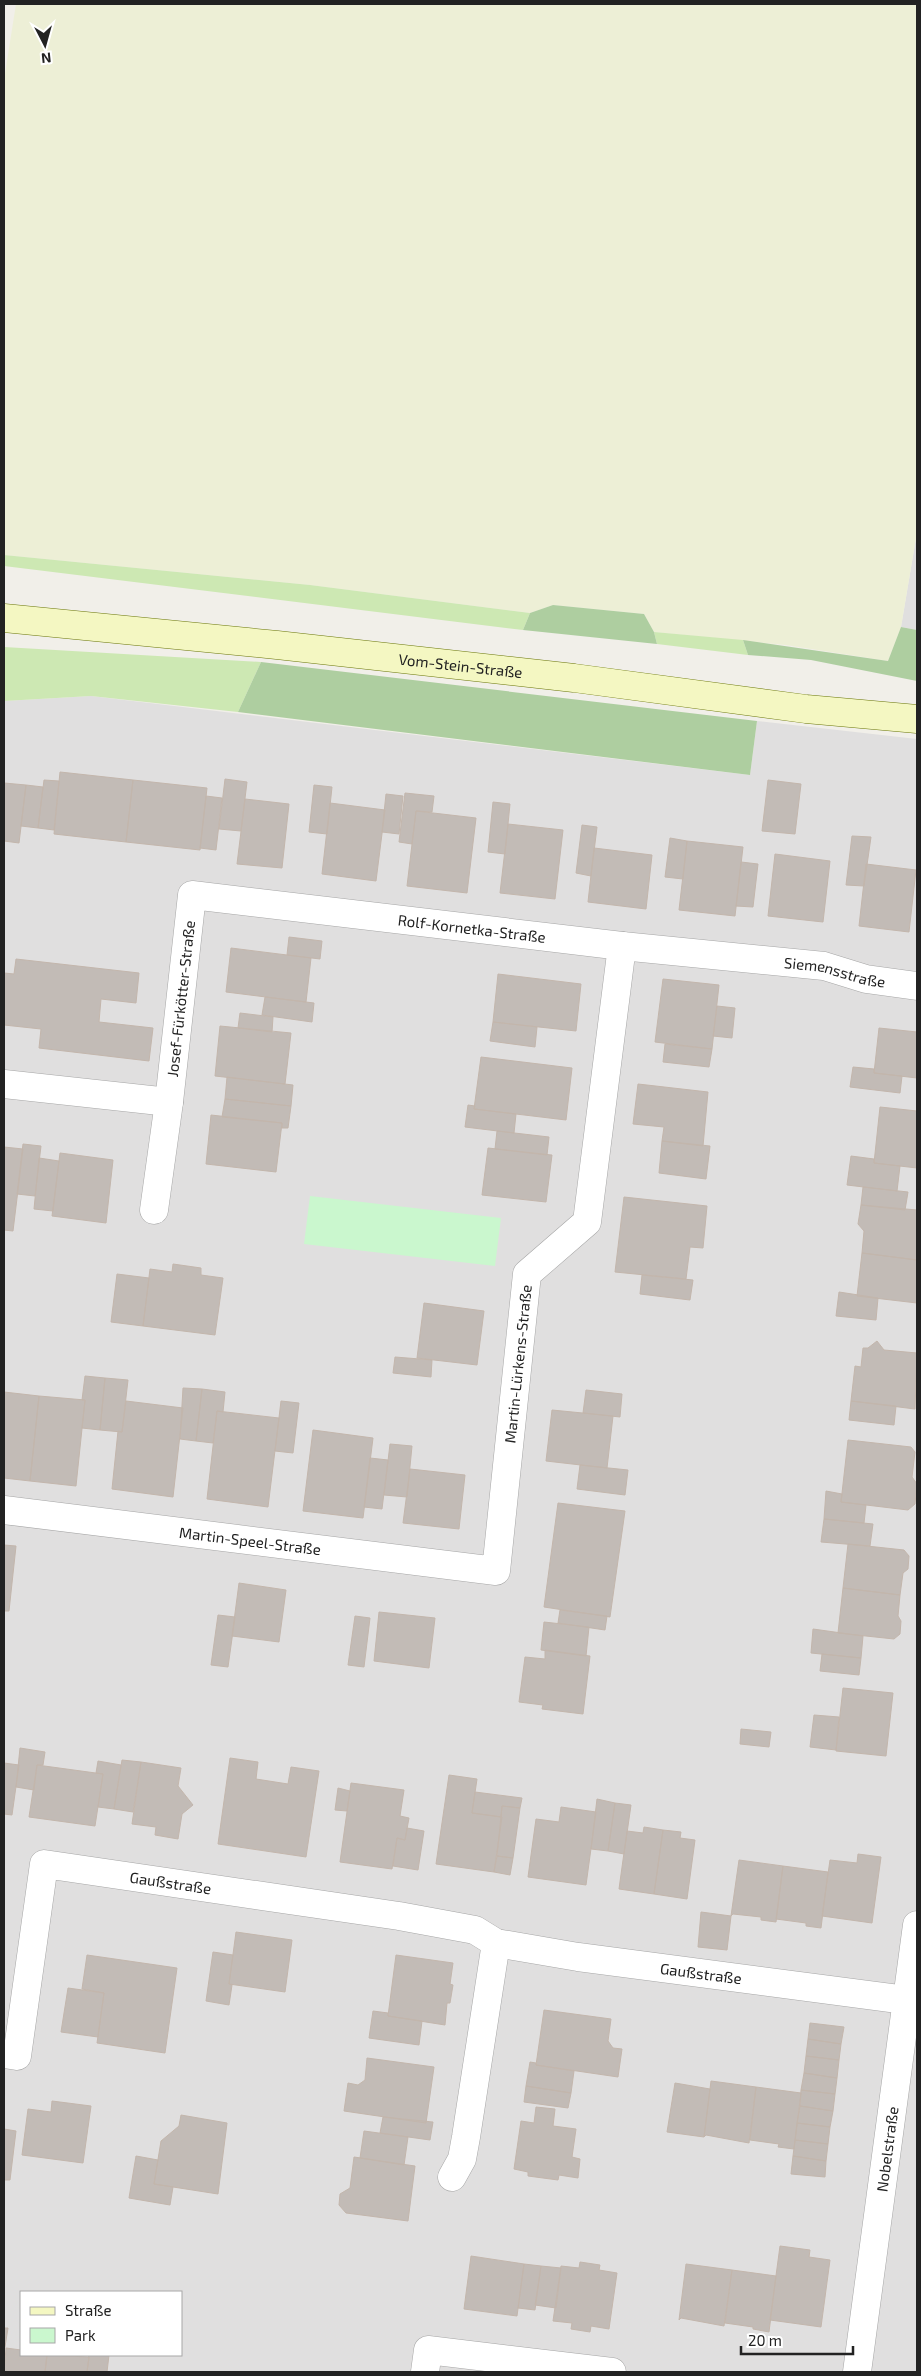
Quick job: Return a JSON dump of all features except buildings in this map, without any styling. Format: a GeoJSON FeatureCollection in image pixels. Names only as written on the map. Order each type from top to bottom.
{"type":"FeatureCollection","features":[{"type":"Feature","properties":{"kind":"main road","name":"Vom-Stein-Straße"},"geometry":{"type":"LineString","coordinates":[[4,618],[307,648],[581,679],[806,709],[917,719]]}},
{"type":"Feature","properties":{"kind":"street","name":"Rolf-Kornetka-Straße"},"geometry":{"type":"LineString","coordinates":[[192,895],[622,946],[752,958]]}},
{"type":"Feature","properties":{"kind":"street","name":"Josef-Fürkötter-Straße"},"geometry":{"type":"LineString","coordinates":[[154,1210],[169,1102],[192,895]]}},
{"type":"Feature","properties":{"kind":"street","name":"Martin-Lürkens-Straße"},"geometry":{"type":"LineString","coordinates":[[496,1571],[527,1274],[587,1222],[622,946]]}},
{"type":"Feature","properties":{"kind":"street","name":"Siemensstraße"},"geometry":{"type":"LineString","coordinates":[[752,958],[824,966],[866,979],[917,986]]}},
{"type":"Feature","properties":{"kind":"street"},"geometry":{"type":"LineString","coordinates":[[4,1084],[169,1102]]}},
{"type":"Feature","properties":{"kind":"street","name":"Martin-Speel-Straße"},"geometry":{"type":"LineString","coordinates":[[4,1510],[496,1571]]}},
{"type":"Feature","properties":{"kind":"street","name":"Gaußstraße"},"geometry":{"type":"LineString","coordinates":[[4,2054],[17,2056],[44,1864],[418,1920],[475,1930],[496,1943],[578,1957],[906,2000]]}},
{"type":"Feature","properties":{"kind":"street","name":"Nobelstraße"},"geometry":{"type":"LineString","coordinates":[[857,2372],[917,1925]]}},
{"type":"Feature","properties":{"kind":"street"},"geometry":{"type":"LineString","coordinates":[[452,2176],[462,2159],[496,1943]]}},
{"type":"Feature","properties":{"kind":"street"},"geometry":{"type":"LineString","coordinates":[[426,2372],[428,2350],[612,2372]]}},
{"type":"Feature","properties":{"kind":"shaded area"},"geometry":{"type":"Polygon","coordinates":[[[917,532],[917,630],[901,627],[917,532]]]}},
{"type":"Feature","properties":{"kind":"shaded area"},"geometry":{"type":"Polygon","coordinates":[[[91,696],[750,775],[757,721],[917,739],[917,2372],[4,2372],[4,701],[91,696]]]}},
{"type":"Feature","properties":{"kind":"green space"},"geometry":{"type":"Polygon","coordinates":[[[16,4],[917,4],[917,532],[901,627],[888,661],[786,645],[654,632],[644,614],[553,605],[530,613],[310,585],[4,555],[4,80],[16,4]]]}},
{"type":"Feature","properties":{"kind":"green space"},"geometry":{"type":"Polygon","coordinates":[[[4,555],[310,585],[530,613],[523,630],[4,566],[4,555]]]}},
{"type":"Feature","properties":{"kind":"green space"},"geometry":{"type":"Polygon","coordinates":[[[553,605],[644,614],[654,632],[657,644],[523,630],[530,613],[553,605]]]}},
{"type":"Feature","properties":{"kind":"green space"},"geometry":{"type":"Polygon","coordinates":[[[901,627],[917,630],[917,681],[811,660],[748,655],[743,640],[888,661],[901,627]]]}},
{"type":"Feature","properties":{"kind":"green space"},"geometry":{"type":"Polygon","coordinates":[[[654,632],[743,640],[748,655],[657,644],[654,632]]]}},
{"type":"Feature","properties":{"kind":"green space"},"geometry":{"type":"Polygon","coordinates":[[[4,647],[261,662],[238,712],[91,696],[4,701],[4,647]]]}},
{"type":"Feature","properties":{"kind":"green space"},"geometry":{"type":"Polygon","coordinates":[[[261,662],[757,721],[750,775],[238,712],[261,662]]]}},
{"type":"Feature","properties":{"kind":"green space"},"geometry":{"type":"Polygon","coordinates":[[[310,1196],[501,1218],[495,1266],[304,1244],[310,1196]]]}}]}
